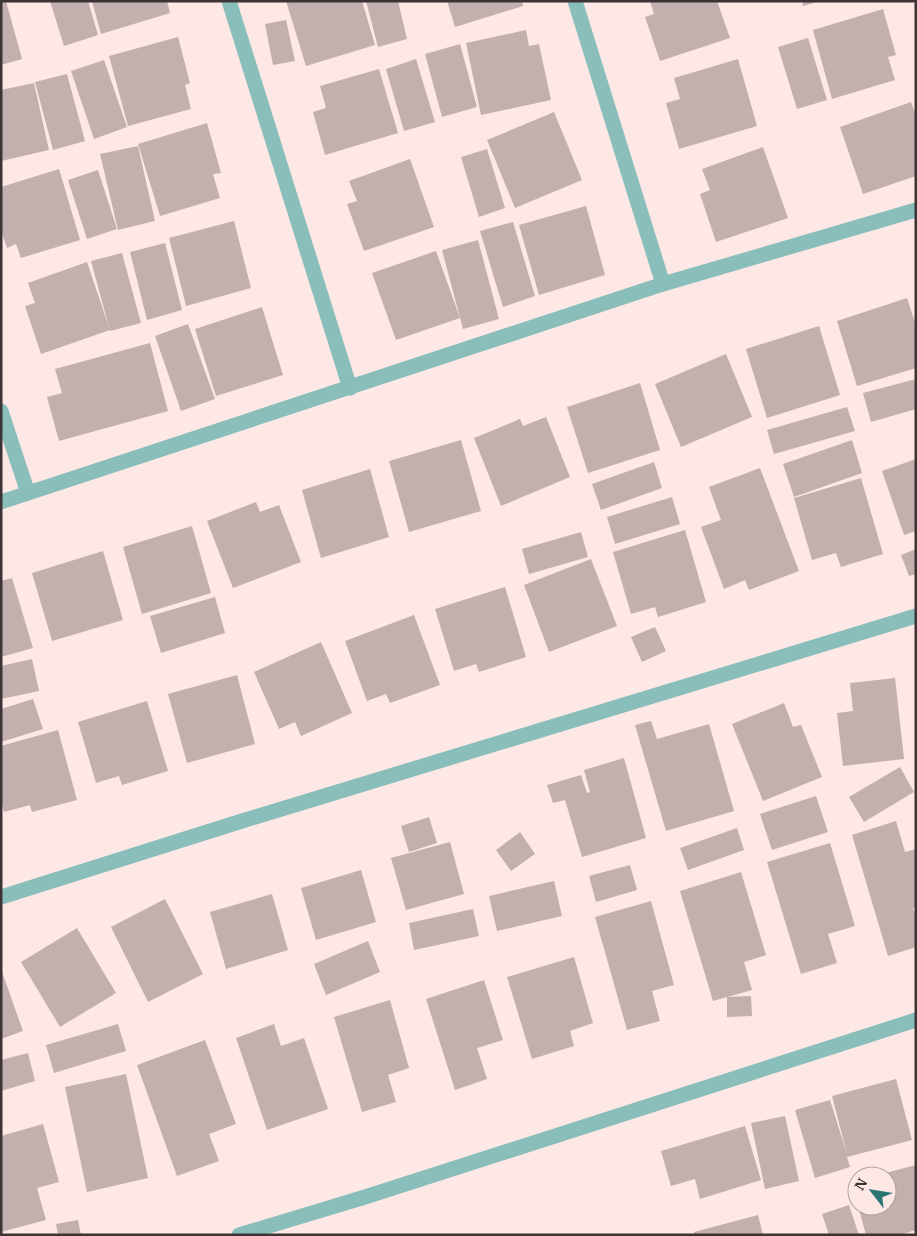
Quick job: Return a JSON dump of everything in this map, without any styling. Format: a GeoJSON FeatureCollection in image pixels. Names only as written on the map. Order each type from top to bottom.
{"type":"FeatureCollection","features":[{"type":"Feature","properties":{"kind":"street"},"geometry":{"type":"LineString","coordinates":[[229,1],[350,388]]}},
{"type":"Feature","properties":{"kind":"street"},"geometry":{"type":"LineString","coordinates":[[575,1],[663,284]]}},
{"type":"Feature","properties":{"kind":"street"},"geometry":{"type":"LineString","coordinates":[[1,502],[663,284],[916,210]]}},
{"type":"Feature","properties":{"kind":"street"},"geometry":{"type":"LineString","coordinates":[[1,411],[28,493]]}},
{"type":"Feature","properties":{"kind":"street"},"geometry":{"type":"LineString","coordinates":[[1,897],[251,818],[916,616]]}},
{"type":"Feature","properties":{"kind":"street"},"geometry":{"type":"LineString","coordinates":[[239,1235],[916,1020]]}},
{"type":"Feature","properties":{"kind":"building"},"geometry":{"type":"Polygon","coordinates":[[[1,1],[6,1],[22,59],[1,65],[1,1]]]}},
{"type":"Feature","properties":{"kind":"building"},"geometry":{"type":"Polygon","coordinates":[[[50,1],[88,1],[98,35],[64,46],[50,1]]]}},
{"type":"Feature","properties":{"kind":"building"},"geometry":{"type":"Polygon","coordinates":[[[92,1],[167,1],[170,13],[101,34],[92,1]]]}},
{"type":"Feature","properties":{"kind":"building"},"geometry":{"type":"Polygon","coordinates":[[[286,1],[362,1],[375,45],[306,66],[286,1]]]}},
{"type":"Feature","properties":{"kind":"building"},"geometry":{"type":"Polygon","coordinates":[[[366,1],[398,1],[407,39],[378,47],[366,1]]]}},
{"type":"Feature","properties":{"kind":"building"},"geometry":{"type":"Polygon","coordinates":[[[447,1],[522,1],[523,6],[455,27],[447,1]]]}},
{"type":"Feature","properties":{"kind":"building"},"geometry":{"type":"Polygon","coordinates":[[[650,1],[717,1],[730,38],[660,61],[645,17],[654,14],[650,1]]]}},
{"type":"Feature","properties":{"kind":"building"},"geometry":{"type":"Polygon","coordinates":[[[802,1],[817,1],[817,2],[803,6],[802,1]]]}},
{"type":"Feature","properties":{"kind":"building"},"geometry":{"type":"Polygon","coordinates":[[[883,9],[896,55],[888,57],[895,80],[832,99],[813,30],[883,9]]]}},
{"type":"Feature","properties":{"kind":"building"},"geometry":{"type":"Polygon","coordinates":[[[286,20],[295,61],[273,65],[265,24],[286,20]]]}},
{"type":"Feature","properties":{"kind":"building"},"geometry":{"type":"Polygon","coordinates":[[[526,30],[529,46],[539,44],[551,100],[481,115],[466,43],[526,30]]]}},
{"type":"Feature","properties":{"kind":"building"},"geometry":{"type":"Polygon","coordinates":[[[178,37],[190,83],[185,85],[191,109],[128,126],[109,56],[178,37]]]}},
{"type":"Feature","properties":{"kind":"building"},"geometry":{"type":"Polygon","coordinates":[[[808,38],[827,100],[797,109],[778,47],[808,38]]]}},
{"type":"Feature","properties":{"kind":"building"},"geometry":{"type":"Polygon","coordinates":[[[460,44],[477,107],[442,117],[425,54],[460,44]]]}},
{"type":"Feature","properties":{"kind":"building"},"geometry":{"type":"Polygon","coordinates":[[[416,59],[435,122],[404,131],[386,69],[416,59]]]}},
{"type":"Feature","properties":{"kind":"building"},"geometry":{"type":"Polygon","coordinates":[[[738,59],[757,126],[679,149],[666,103],[680,99],[674,78],[738,59]]]}},
{"type":"Feature","properties":{"kind":"building"},"geometry":{"type":"Polygon","coordinates":[[[104,60],[127,127],[94,139],[71,71],[104,60]]]}},
{"type":"Feature","properties":{"kind":"building"},"geometry":{"type":"Polygon","coordinates":[[[379,69],[398,133],[325,155],[313,112],[326,108],[320,86],[379,69]]]}},
{"type":"Feature","properties":{"kind":"building"},"geometry":{"type":"Polygon","coordinates":[[[67,74],[85,141],[53,150],[35,82],[67,74]]]}},
{"type":"Feature","properties":{"kind":"building"},"geometry":{"type":"Polygon","coordinates":[[[34,83],[49,150],[1,161],[1,90],[34,83]]]}},
{"type":"Feature","properties":{"kind":"building"},"geometry":{"type":"Polygon","coordinates":[[[911,102],[916,115],[916,176],[863,194],[840,127],[911,102]]]}},
{"type":"Feature","properties":{"kind":"building"},"geometry":{"type":"Polygon","coordinates":[[[554,112],[582,180],[515,208],[487,140],[554,112]]]}},
{"type":"Feature","properties":{"kind":"building"},"geometry":{"type":"Polygon","coordinates":[[[207,123],[221,173],[213,174],[220,198],[160,216],[138,144],[207,123]]]}},
{"type":"Feature","properties":{"kind":"building"},"geometry":{"type":"Polygon","coordinates":[[[138,146],[155,221],[118,230],[100,154],[138,146]]]}},
{"type":"Feature","properties":{"kind":"building"},"geometry":{"type":"Polygon","coordinates":[[[763,147],[788,218],[716,242],[700,194],[710,190],[702,169],[763,147]]]}},
{"type":"Feature","properties":{"kind":"building"},"geometry":{"type":"Polygon","coordinates":[[[487,149],[505,208],[479,217],[461,157],[487,149]]]}},
{"type":"Feature","properties":{"kind":"building"},"geometry":{"type":"Polygon","coordinates":[[[410,159],[434,227],[364,251],[347,204],[357,201],[349,181],[410,159]]]}},
{"type":"Feature","properties":{"kind":"building"},"geometry":{"type":"Polygon","coordinates":[[[59,169],[80,240],[21,258],[16,244],[7,248],[1,230],[1,187],[59,169]]]}},
{"type":"Feature","properties":{"kind":"building"},"geometry":{"type":"Polygon","coordinates":[[[98,170],[117,229],[87,239],[68,180],[98,170]]]}},
{"type":"Feature","properties":{"kind":"building"},"geometry":{"type":"Polygon","coordinates":[[[586,206],[605,275],[539,295],[519,225],[586,206]]]}},
{"type":"Feature","properties":{"kind":"building"},"geometry":{"type":"Polygon","coordinates":[[[234,221],[251,288],[186,306],[169,238],[234,221]]]}},
{"type":"Feature","properties":{"kind":"building"},"geometry":{"type":"Polygon","coordinates":[[[513,222],[535,296],[503,307],[480,231],[513,222]]]}},
{"type":"Feature","properties":{"kind":"building"},"geometry":{"type":"Polygon","coordinates":[[[478,240],[499,319],[463,329],[442,250],[478,240]]]}},
{"type":"Feature","properties":{"kind":"building"},"geometry":{"type":"Polygon","coordinates":[[[165,243],[182,310],[147,320],[130,252],[165,243]]]}},
{"type":"Feature","properties":{"kind":"building"},"geometry":{"type":"Polygon","coordinates":[[[436,251],[460,318],[396,340],[372,273],[436,251]]]}},
{"type":"Feature","properties":{"kind":"building"},"geometry":{"type":"Polygon","coordinates":[[[122,253],[141,323],[110,331],[91,261],[122,253]]]}},
{"type":"Feature","properties":{"kind":"building"},"geometry":{"type":"Polygon","coordinates":[[[87,262],[110,330],[41,354],[25,306],[35,303],[28,283],[87,262]]]}},
{"type":"Feature","properties":{"kind":"building"},"geometry":{"type":"Polygon","coordinates":[[[907,298],[916,326],[916,368],[857,386],[837,321],[907,298]]]}},
{"type":"Feature","properties":{"kind":"building"},"geometry":{"type":"Polygon","coordinates":[[[262,307],[283,375],[216,396],[195,329],[262,307]]]}},
{"type":"Feature","properties":{"kind":"building"},"geometry":{"type":"Polygon","coordinates":[[[188,324],[215,399],[181,411],[155,336],[188,324]]]}},
{"type":"Feature","properties":{"kind":"building"},"geometry":{"type":"Polygon","coordinates":[[[819,326],[840,395],[767,418],[746,349],[819,326]]]}},
{"type":"Feature","properties":{"kind":"building"},"geometry":{"type":"Polygon","coordinates":[[[150,343],[168,411],[59,441],[47,397],[62,393],[55,369],[150,343]]]}},
{"type":"Feature","properties":{"kind":"building"},"geometry":{"type":"Polygon","coordinates":[[[726,354],[752,417],[681,447],[655,384],[726,354]]]}},
{"type":"Feature","properties":{"kind":"building"},"geometry":{"type":"Polygon","coordinates":[[[916,379],[916,409],[871,422],[863,393],[916,379]]]}},
{"type":"Feature","properties":{"kind":"building"},"geometry":{"type":"Polygon","coordinates":[[[640,383],[660,450],[588,473],[567,407],[640,383]]]}},
{"type":"Feature","properties":{"kind":"building"},"geometry":{"type":"Polygon","coordinates":[[[847,407],[855,431],[774,454],[767,430],[847,407]]]}},
{"type":"Feature","properties":{"kind":"building"},"geometry":{"type":"Polygon","coordinates":[[[546,417],[570,477],[501,506],[474,438],[520,419],[523,426],[546,417]]]}},
{"type":"Feature","properties":{"kind":"building"},"geometry":{"type":"Polygon","coordinates":[[[461,440],[481,511],[409,532],[389,461],[461,440]]]}},
{"type":"Feature","properties":{"kind":"building"},"geometry":{"type":"Polygon","coordinates":[[[852,440],[862,473],[794,497],[783,464],[852,440]]]}},
{"type":"Feature","properties":{"kind":"building"},"geometry":{"type":"Polygon","coordinates":[[[916,459],[916,531],[904,535],[882,471],[916,459]]]}},
{"type":"Feature","properties":{"kind":"building"},"geometry":{"type":"Polygon","coordinates":[[[654,462],[662,488],[601,510],[592,484],[654,462]]]}},
{"type":"Feature","properties":{"kind":"building"},"geometry":{"type":"Polygon","coordinates":[[[760,468],[799,571],[749,590],[745,580],[724,589],[701,527],[721,520],[709,487],[760,468]]]}},
{"type":"Feature","properties":{"kind":"building"},"geometry":{"type":"Polygon","coordinates":[[[370,469],[389,537],[321,558],[302,490],[370,469]]]}},
{"type":"Feature","properties":{"kind":"building"},"geometry":{"type":"Polygon","coordinates":[[[861,478],[883,554],[841,567],[836,553],[812,560],[794,498],[861,478]]]}},
{"type":"Feature","properties":{"kind":"building"},"geometry":{"type":"Polygon","coordinates":[[[672,497],[680,524],[615,544],[607,517],[672,497]]]}},
{"type":"Feature","properties":{"kind":"building"},"geometry":{"type":"Polygon","coordinates":[[[256,502],[260,512],[279,505],[301,562],[233,588],[207,521],[256,502]]]}},
{"type":"Feature","properties":{"kind":"building"},"geometry":{"type":"Polygon","coordinates":[[[192,526],[211,593],[142,614],[123,547],[192,526]]]}},
{"type":"Feature","properties":{"kind":"building"},"geometry":{"type":"Polygon","coordinates":[[[685,530],[706,602],[658,617],[655,607],[631,614],[613,552],[685,530]]]}},
{"type":"Feature","properties":{"kind":"building"},"geometry":{"type":"Polygon","coordinates":[[[581,532],[588,557],[529,574],[522,549],[581,532]]]}},
{"type":"Feature","properties":{"kind":"building"},"geometry":{"type":"Polygon","coordinates":[[[916,549],[916,574],[909,576],[901,555],[916,549]]]}},
{"type":"Feature","properties":{"kind":"building"},"geometry":{"type":"Polygon","coordinates":[[[103,551],[123,620],[52,641],[32,573],[103,551]]]}},
{"type":"Feature","properties":{"kind":"building"},"geometry":{"type":"Polygon","coordinates":[[[591,559],[617,626],[549,652],[524,585],[591,559]]]}},
{"type":"Feature","properties":{"kind":"building"},"geometry":{"type":"Polygon","coordinates":[[[12,578],[33,648],[1,657],[1,581],[12,578]]]}},
{"type":"Feature","properties":{"kind":"building"},"geometry":{"type":"Polygon","coordinates":[[[505,587],[526,657],[479,672],[476,664],[454,671],[435,609],[505,587]]]}},
{"type":"Feature","properties":{"kind":"building"},"geometry":{"type":"Polygon","coordinates":[[[215,597],[225,633],[161,653],[150,616],[215,597]]]}},
{"type":"Feature","properties":{"kind":"building"},"geometry":{"type":"Polygon","coordinates":[[[414,615],[440,685],[390,703],[386,694],[367,701],[345,641],[414,615]]]}},
{"type":"Feature","properties":{"kind":"building"},"geometry":{"type":"Polygon","coordinates":[[[655,627],[666,651],[642,662],[631,637],[655,627]]]}},
{"type":"Feature","properties":{"kind":"building"},"geometry":{"type":"Polygon","coordinates":[[[321,642],[352,713],[301,736],[295,722],[279,729],[254,672],[321,642]]]}},
{"type":"Feature","properties":{"kind":"building"},"geometry":{"type":"Polygon","coordinates":[[[32,659],[39,691],[1,699],[1,666],[32,659]]]}},
{"type":"Feature","properties":{"kind":"building"},"geometry":{"type":"Polygon","coordinates":[[[237,675],[255,744],[187,763],[168,694],[237,675]]]}},
{"type":"Feature","properties":{"kind":"building"},"geometry":{"type":"Polygon","coordinates":[[[895,678],[904,759],[843,766],[837,713],[853,711],[850,683],[895,678]]]}},
{"type":"Feature","properties":{"kind":"building"},"geometry":{"type":"Polygon","coordinates":[[[33,699],[43,729],[1,742],[1,709],[33,699]]]}},
{"type":"Feature","properties":{"kind":"building"},"geometry":{"type":"Polygon","coordinates":[[[147,701],[168,771],[122,785],[119,776],[96,783],[78,722],[147,701]]]}},
{"type":"Feature","properties":{"kind":"building"},"geometry":{"type":"Polygon","coordinates":[[[784,703],[793,727],[801,725],[822,777],[763,801],[732,724],[784,703]]]}},
{"type":"Feature","properties":{"kind":"building"},"geometry":{"type":"Polygon","coordinates":[[[651,721],[657,739],[709,724],[734,811],[666,831],[635,725],[651,721]]]}},
{"type":"Feature","properties":{"kind":"building"},"geometry":{"type":"Polygon","coordinates":[[[58,730],[77,800],[32,812],[30,805],[4,812],[1,800],[1,746],[58,730]]]}},
{"type":"Feature","properties":{"kind":"building"},"geometry":{"type":"Polygon","coordinates":[[[624,758],[646,838],[582,857],[565,800],[553,803],[547,785],[581,775],[587,793],[590,792],[584,770],[624,758]]]}},
{"type":"Feature","properties":{"kind":"building"},"geometry":{"type":"Polygon","coordinates":[[[900,767],[914,792],[864,822],[849,797],[900,767]]]}},
{"type":"Feature","properties":{"kind":"building"},"geometry":{"type":"Polygon","coordinates":[[[816,796],[828,832],[772,850],[760,814],[816,796]]]}},
{"type":"Feature","properties":{"kind":"building"},"geometry":{"type":"Polygon","coordinates":[[[429,817],[437,843],[409,852],[401,826],[429,817]]]}},
{"type":"Feature","properties":{"kind":"building"},"geometry":{"type":"Polygon","coordinates":[[[896,821],[905,852],[916,849],[916,908],[913,908],[916,917],[916,947],[888,956],[852,835],[896,821]]]}},
{"type":"Feature","properties":{"kind":"building"},"geometry":{"type":"Polygon","coordinates":[[[737,828],[744,850],[688,870],[680,848],[737,828]]]}},
{"type":"Feature","properties":{"kind":"building"},"geometry":{"type":"Polygon","coordinates":[[[520,832],[535,854],[511,871],[496,850],[520,832]]]}},
{"type":"Feature","properties":{"kind":"building"},"geometry":{"type":"Polygon","coordinates":[[[450,842],[464,894],[406,910],[391,858],[450,842]]]}},
{"type":"Feature","properties":{"kind":"building"},"geometry":{"type":"Polygon","coordinates":[[[830,843],[855,926],[828,934],[837,963],[801,974],[767,862],[830,843]]]}},
{"type":"Feature","properties":{"kind":"building"},"geometry":{"type":"Polygon","coordinates":[[[630,865],[637,890],[596,902],[589,876],[630,865]]]}},
{"type":"Feature","properties":{"kind":"building"},"geometry":{"type":"Polygon","coordinates":[[[361,870],[376,922],[316,940],[301,888],[361,870]]]}},
{"type":"Feature","properties":{"kind":"building"},"geometry":{"type":"Polygon","coordinates":[[[741,872],[766,955],[744,962],[752,990],[713,1001],[680,891],[741,872]]]}},
{"type":"Feature","properties":{"kind":"building"},"geometry":{"type":"Polygon","coordinates":[[[554,881],[562,916],[497,931],[489,896],[554,881]]]}},
{"type":"Feature","properties":{"kind":"building"},"geometry":{"type":"Polygon","coordinates":[[[272,894],[288,950],[226,969],[210,912],[272,894]]]}},
{"type":"Feature","properties":{"kind":"building"},"geometry":{"type":"Polygon","coordinates":[[[165,899],[203,974],[148,1002],[111,927],[165,899]]]}},
{"type":"Feature","properties":{"kind":"building"},"geometry":{"type":"Polygon","coordinates":[[[651,901],[674,985],[652,991],[660,1021],[627,1030],[595,917],[651,901]]]}},
{"type":"Feature","properties":{"kind":"building"},"geometry":{"type":"Polygon","coordinates":[[[473,909],[479,936],[414,950],[409,923],[473,909]]]}},
{"type":"Feature","properties":{"kind":"building"},"geometry":{"type":"Polygon","coordinates":[[[77,928],[116,993],[60,1027],[21,962],[77,928]]]}},
{"type":"Feature","properties":{"kind":"building"},"geometry":{"type":"Polygon","coordinates":[[[368,941],[380,972],[326,995],[314,964],[368,941]]]}},
{"type":"Feature","properties":{"kind":"building"},"geometry":{"type":"Polygon","coordinates":[[[574,957],[593,1023],[570,1031],[574,1046],[532,1059],[507,977],[574,957]]]}},
{"type":"Feature","properties":{"kind":"building"},"geometry":{"type":"Polygon","coordinates":[[[1,969],[23,1031],[1,1039],[1,969]]]}},
{"type":"Feature","properties":{"kind":"building"},"geometry":{"type":"Polygon","coordinates":[[[484,980],[503,1040],[477,1048],[487,1079],[455,1090],[426,999],[484,980]]]}},
{"type":"Feature","properties":{"kind":"building"},"geometry":{"type":"Polygon","coordinates":[[[751,996],[752,1016],[727,1017],[727,997],[751,996]]]}},
{"type":"Feature","properties":{"kind":"building"},"geometry":{"type":"Polygon","coordinates":[[[390,1000],[409,1068],[388,1075],[396,1102],[362,1112],[334,1017],[390,1000]]]}},
{"type":"Feature","properties":{"kind":"building"},"geometry":{"type":"Polygon","coordinates":[[[118,1024],[126,1051],[54,1073],[46,1045],[118,1024]]]}},
{"type":"Feature","properties":{"kind":"building"},"geometry":{"type":"Polygon","coordinates":[[[274,1024],[281,1046],[304,1038],[328,1109],[267,1130],[236,1038],[274,1024]]]}},
{"type":"Feature","properties":{"kind":"building"},"geometry":{"type":"Polygon","coordinates":[[[205,1040],[236,1124],[209,1134],[219,1161],[177,1176],[137,1065],[205,1040]]]}},
{"type":"Feature","properties":{"kind":"building"},"geometry":{"type":"Polygon","coordinates":[[[28,1053],[35,1081],[1,1091],[1,1060],[28,1053]]]}},
{"type":"Feature","properties":{"kind":"building"},"geometry":{"type":"Polygon","coordinates":[[[126,1074],[148,1178],[87,1192],[65,1087],[126,1074]]]}},
{"type":"Feature","properties":{"kind":"building"},"geometry":{"type":"Polygon","coordinates":[[[896,1079],[912,1140],[847,1157],[850,1166],[847,1166],[847,1168],[815,1178],[795,1110],[830,1100],[847,1154],[832,1096],[896,1079]]]}},
{"type":"Feature","properties":{"kind":"building"},"geometry":{"type":"Polygon","coordinates":[[[785,1116],[799,1181],[765,1189],[751,1123],[785,1116]]]}},
{"type":"Feature","properties":{"kind":"building"},"geometry":{"type":"Polygon","coordinates":[[[43,1124],[59,1182],[37,1188],[46,1220],[1,1232],[1,1136],[43,1124]]]}},
{"type":"Feature","properties":{"kind":"building"},"geometry":{"type":"Polygon","coordinates":[[[745,1126],[761,1180],[700,1199],[695,1179],[671,1186],[661,1151],[745,1126]]]}},
{"type":"Feature","properties":{"kind":"building"},"geometry":{"type":"Polygon","coordinates":[[[916,1165],[916,1230],[899,1235],[866,1235],[861,1216],[897,1216],[897,1170],[916,1165]]]}},
{"type":"Feature","properties":{"kind":"building"},"geometry":{"type":"Polygon","coordinates":[[[847,1206],[847,1216],[853,1216],[859,1235],[829,1235],[822,1214],[847,1206]]]}},
{"type":"Feature","properties":{"kind":"building"},"geometry":{"type":"Polygon","coordinates":[[[758,1215],[763,1235],[694,1235],[694,1232],[758,1215]]]}},
{"type":"Feature","properties":{"kind":"building"},"geometry":{"type":"Polygon","coordinates":[[[78,1220],[81,1235],[58,1235],[56,1224],[78,1220]]]}}]}
